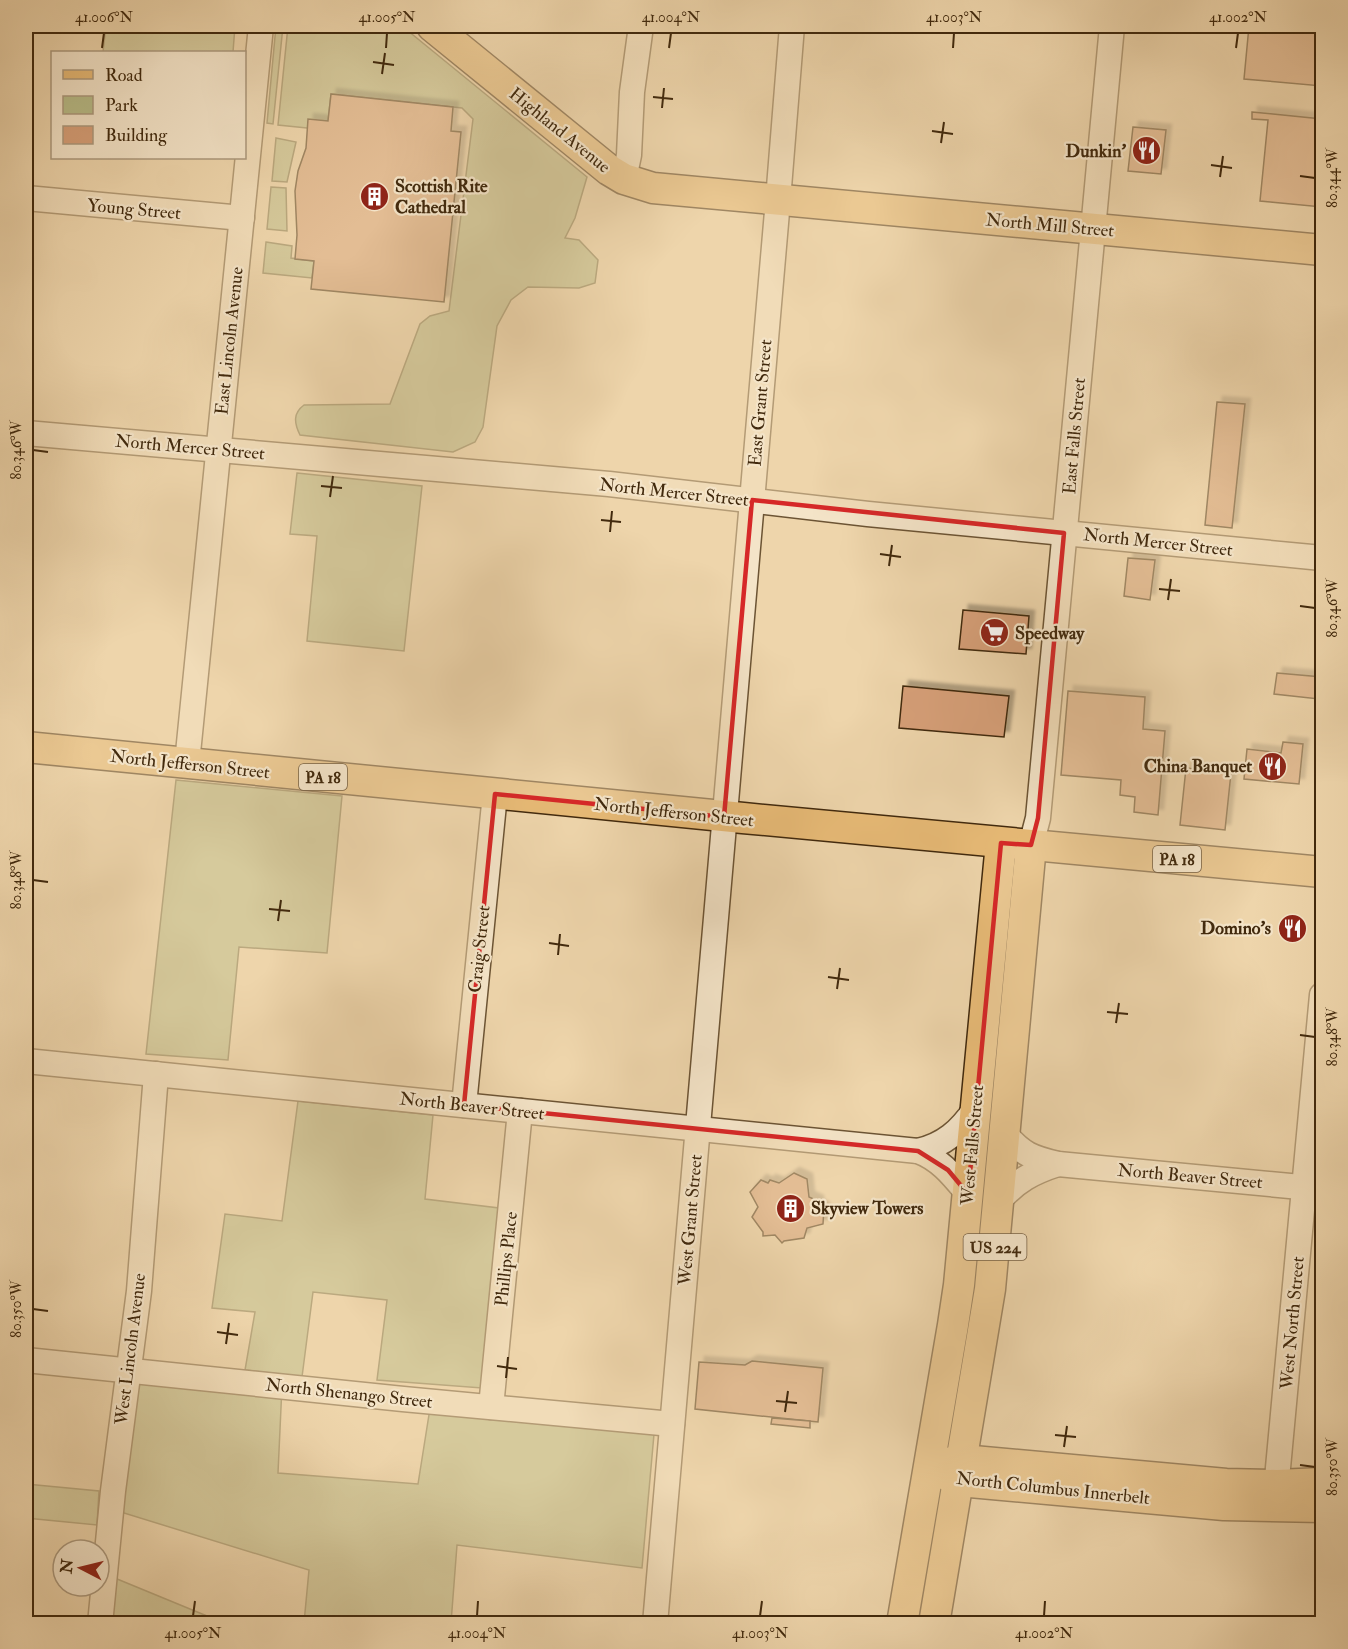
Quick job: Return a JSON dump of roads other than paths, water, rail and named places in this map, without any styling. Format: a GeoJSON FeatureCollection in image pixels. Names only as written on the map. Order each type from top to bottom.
{"type":"FeatureCollection","features":[{"type":"Feature","properties":{"kind":"main road","name":"Highland Avenue"},"geometry":{"type":"LineString","coordinates":[[432,26],[609,170],[624,179],[653,188],[778,200]]}},
{"type":"Feature","properties":{"kind":"main road","name":"North Mill Street"},"geometry":{"type":"LineString","coordinates":[[778,200],[1323,250]]}},
{"type":"Feature","properties":{"kind":"main road","name":"North Jefferson Street"},"geometry":{"type":"LineString","coordinates":[[26,747],[1001,843],[1323,872]]}},
{"type":"Feature","properties":{"kind":"main road","name":"West Falls Street"},"geometry":{"type":"LineString","coordinates":[[902,1623],[953,1325],[968,1194],[1001,843]]}},
{"type":"Feature","properties":{"kind":"main road","name":"West Falls Street"},"geometry":{"type":"LineString","coordinates":[[934,1623],[985,1330],[1031,845]]}},
{"type":"Feature","properties":{"kind":"main road"},"geometry":{"type":"LineString","coordinates":[[971,1407],[986,1441],[993,1449],[1018,1465]]}},
{"type":"Feature","properties":{"kind":"main road","name":"North Columbus Innerbelt"},"geometry":{"type":"LineString","coordinates":[[961,1470],[1018,1465],[1226,1484],[1323,1507]]}},
{"type":"Feature","properties":{"kind":"main road","name":"North Columbus Innerbelt"},"geometry":{"type":"LineString","coordinates":[[929,1467],[1190,1503],[1276,1496],[1323,1483]]}},
{"type":"Feature","properties":{"kind":"street","name":"East Lincoln Avenue"},"geometry":{"type":"LineString","coordinates":[[187,763],[261,26]]}},
{"type":"Feature","properties":{"kind":"street"},"geometry":{"type":"LineString","coordinates":[[624,179],[629,155],[632,92],[641,26]]}},
{"type":"Feature","properties":{"kind":"street","name":"East Grant Street"},"geometry":{"type":"LineString","coordinates":[[724,816],[792,26]]}},
{"type":"Feature","properties":{"kind":"street","name":"East Falls Street"},"geometry":{"type":"LineString","coordinates":[[1031,845],[1038,818],[1112,26]]}},
{"type":"Feature","properties":{"kind":"street","name":"Young Street"},"geometry":{"type":"LineString","coordinates":[[26,198],[242,218]]}},
{"type":"Feature","properties":{"kind":"street","name":"North Mercer Street"},"geometry":{"type":"LineString","coordinates":[[26,433],[219,448],[483,475],[609,484],[878,515],[1323,558]]}},
{"type":"Feature","properties":{"kind":"street","name":"Craig Street"},"geometry":{"type":"LineString","coordinates":[[464,1105],[495,794]]}},
{"type":"Feature","properties":{"kind":"street","name":"West Grant Street"},"geometry":{"type":"LineString","coordinates":[[654,1623],[724,816]]}},
{"type":"Feature","properties":{"kind":"street","name":"West North Street"},"geometry":{"type":"LineString","coordinates":[[1276,1496],[1314,1188],[1323,995]]}},
{"type":"Feature","properties":{"kind":"street","name":"North Beaver Street"},"geometry":{"type":"LineString","coordinates":[[26,1061],[918,1151],[939,1162],[968,1194]]}},
{"type":"Feature","properties":{"kind":"street","name":"West Lincoln Avenue"},"geometry":{"type":"LineString","coordinates":[[100,1623],[113,1491],[139,1291],[156,1074]]}},
{"type":"Feature","properties":{"kind":"street","name":"North Beaver Street"},"geometry":{"type":"LineString","coordinates":[[918,1151],[935,1146],[949,1138],[959,1130],[975,1109]]}},
{"type":"Feature","properties":{"kind":"street","name":"Phillips Place"},"geometry":{"type":"LineString","coordinates":[[491,1407],[520,1111]]}},
{"type":"Feature","properties":{"kind":"street","name":"North Beaver Street"},"geometry":{"type":"LineString","coordinates":[[1005,1134],[1020,1151],[1029,1156],[1058,1164],[1314,1188]]}},
{"type":"Feature","properties":{"kind":"street","name":"North Beaver Street"},"geometry":{"type":"LineString","coordinates":[[999,1201],[1023,1178],[1058,1164]]}},
{"type":"Feature","properties":{"kind":"street","name":"North Shenango Street"},"geometry":{"type":"LineString","coordinates":[[26,1360],[672,1424]]}},
{"type":"Feature","properties":{"kind":"place","name":"Dunkin'"},"geometry":{"type":"Point","coordinates":[1147,151]}},
{"type":"Feature","properties":{"kind":"place","name":"Scottish Rite Cathedral"},"geometry":{"type":"Point","coordinates":[374,196]}},
{"type":"Feature","properties":{"kind":"place","name":"Speedway"},"geometry":{"type":"Point","coordinates":[994,633]}},
{"type":"Feature","properties":{"kind":"place","name":"China Banquet"},"geometry":{"type":"Point","coordinates":[1273,766]}},
{"type":"Feature","properties":{"kind":"place","name":"Domino's"},"geometry":{"type":"Point","coordinates":[1292,928]}},
{"type":"Feature","properties":{"kind":"place","name":"Skyview Towers"},"geometry":{"type":"Point","coordinates":[790,1208]}}]}
